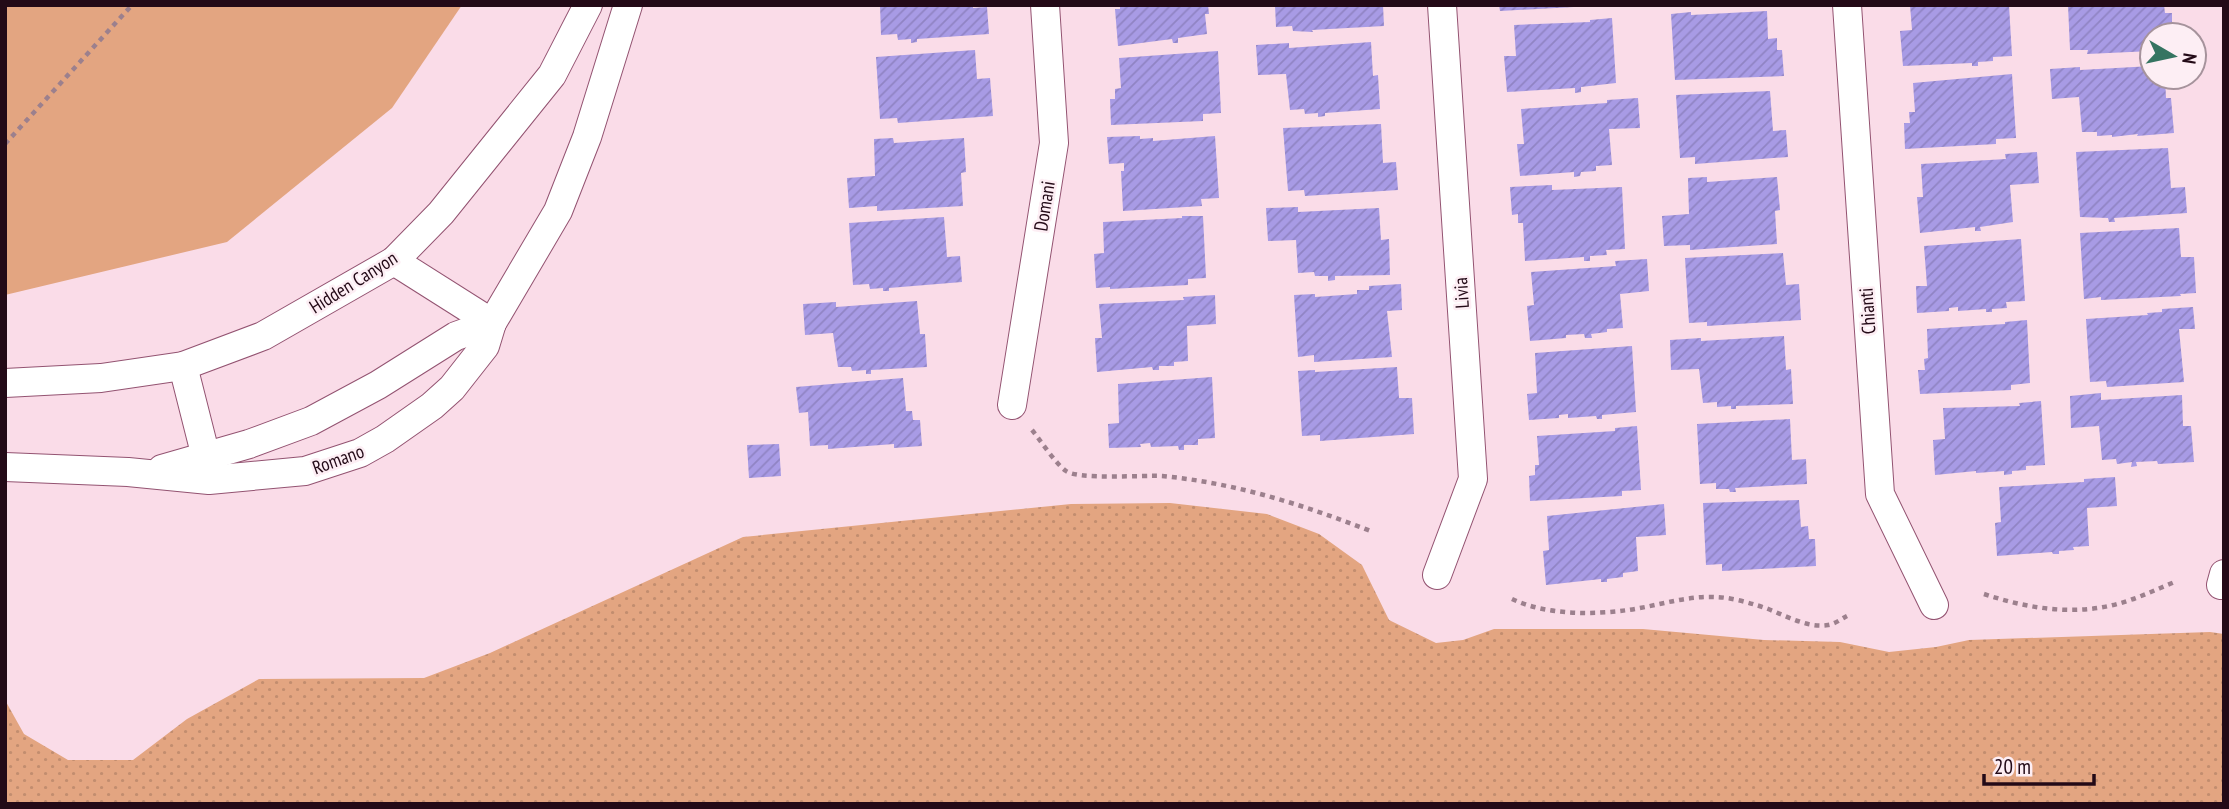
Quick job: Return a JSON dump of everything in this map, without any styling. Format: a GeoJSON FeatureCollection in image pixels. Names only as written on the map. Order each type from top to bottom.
{"type":"FeatureCollection","features":[{"type":"Feature","properties":{"kind":"street","name":"Hidden Canyon"},"geometry":{"type":"LineString","coordinates":[[5,383],[101,378],[183,366],[263,336],[394,261],[441,213],[552,75],[588,5]]}},
{"type":"Feature","properties":{"kind":"street","name":"Romano"},"geometry":{"type":"LineString","coordinates":[[5,467],[128,472],[209,481],[305,471],[360,453],[411,422],[452,388],[485,346],[492,323],[558,211],[587,137],[628,5]]}},
{"type":"Feature","properties":{"kind":"street","name":"Domani"},"geometry":{"type":"LineString","coordinates":[[1012,405],[1054,143],[1045,5]]}},
{"type":"Feature","properties":{"kind":"street","name":"Livia"},"geometry":{"type":"LineString","coordinates":[[1437,575],[1473,479],[1442,5]]}},
{"type":"Feature","properties":{"kind":"street","name":"Chianti"},"geometry":{"type":"LineString","coordinates":[[1847,5],[1880,494],[1934,605]]}},
{"type":"Feature","properties":{"kind":"street"},"geometry":{"type":"LineString","coordinates":[[394,261],[492,323]]}},
{"type":"Feature","properties":{"kind":"street","name":"Romano"},"geometry":{"type":"LineString","coordinates":[[128,472],[169,469],[311,421],[378,385],[456,336],[492,323]]}},
{"type":"Feature","properties":{"kind":"street"},"geometry":{"type":"LineString","coordinates":[[183,366],[206,457]]}},
{"type":"Feature","properties":{"kind":"path"},"geometry":{"type":"LineString","coordinates":[[5,144],[132,5]]}},
{"type":"Feature","properties":{"kind":"path"},"geometry":{"type":"LineString","coordinates":[[1012,405],[1067,472],[1083,476],[1159,476],[1243,488],[1302,505],[1373,532]]}},
{"type":"Feature","properties":{"kind":"path"},"geometry":{"type":"LineString","coordinates":[[1984,594],[2012,603],[2055,610],[2092,608],[2116,604],[2177,581]]}},
{"type":"Feature","properties":{"kind":"path"},"geometry":{"type":"LineString","coordinates":[[1512,599],[1521,604],[1590,613],[1630,610],[1680,598],[1715,597],[1756,605],[1815,625],[1831,625],[1847,616]]}},
{"type":"Feature","properties":{"kind":"shaded area"},"geometry":{"type":"Polygon","coordinates":[[[5,5],[462,5],[392,108],[227,242],[5,295],[5,5]]]}},
{"type":"Feature","properties":{"kind":"shaded area"},"geometry":{"type":"Polygon","coordinates":[[[1170,503],[1267,514],[1319,534],[1362,565],[1389,620],[1436,643],[1463,640],[1494,629],[1643,629],[1764,640],[1840,642],[1889,652],[1969,640],[2210,632],[2224,634],[2224,804],[5,804],[5,700],[24,734],[68,760],[133,760],[187,719],[259,679],[424,678],[490,653],[743,537],[1071,504],[1170,503]]]}},
{"type":"Feature","properties":{"kind":"building"},"geometry":{"type":"Polygon","coordinates":[[[880,5],[987,7],[989,34],[917,39],[917,42],[911,43],[911,39],[898,40],[897,34],[881,35],[880,5]]]}},
{"type":"Feature","properties":{"kind":"building"},"geometry":{"type":"Polygon","coordinates":[[[1120,5],[1208,5],[1209,14],[1205,14],[1207,34],[1178,38],[1178,43],[1173,43],[1172,39],[1118,46],[1115,9],[1120,9],[1120,5]]]}},
{"type":"Feature","properties":{"kind":"building"},"geometry":{"type":"Polygon","coordinates":[[[1275,5],[1383,5],[1384,26],[1293,31],[1292,26],[1276,27],[1275,5]]]}},
{"type":"Feature","properties":{"kind":"building"},"geometry":{"type":"Polygon","coordinates":[[[1499,5],[1574,5],[1574,7],[1500,11],[1499,5]]]}},
{"type":"Feature","properties":{"kind":"building"},"geometry":{"type":"Polygon","coordinates":[[[1910,5],[2009,5],[2012,56],[1993,57],[1993,61],[1978,62],[1978,66],[1972,66],[1972,63],[1903,66],[1900,31],[1912,30],[1910,5]]]}},
{"type":"Feature","properties":{"kind":"building"},"geometry":{"type":"Polygon","coordinates":[[[2068,5],[2164,5],[2165,13],[2172,13],[2172,21],[2138,21],[2138,52],[2087,54],[2088,50],[2070,50],[2068,5]]]}},
{"type":"Feature","properties":{"kind":"building"},"geometry":{"type":"Polygon","coordinates":[[[1767,11],[1768,39],[1777,38],[1777,50],[1782,50],[1784,76],[1675,80],[1671,14],[1767,11]]]}},
{"type":"Feature","properties":{"kind":"building"},"geometry":{"type":"Polygon","coordinates":[[[1612,18],[1616,83],[1581,87],[1581,92],[1575,93],[1575,88],[1507,92],[1504,56],[1516,56],[1514,25],[1590,22],[1612,18]]]}},
{"type":"Feature","properties":{"kind":"building"},"geometry":{"type":"Polygon","coordinates":[[[1371,42],[1373,76],[1378,75],[1380,109],[1325,113],[1325,116],[1318,117],[1318,113],[1305,114],[1304,109],[1290,110],[1286,74],[1258,75],[1256,45],[1289,43],[1289,48],[1371,42]]]}},
{"type":"Feature","properties":{"kind":"building"},"geometry":{"type":"Polygon","coordinates":[[[975,50],[977,79],[990,78],[993,116],[898,123],[897,118],[880,119],[876,57],[975,50]]]}},
{"type":"Feature","properties":{"kind":"building"},"geometry":{"type":"Polygon","coordinates":[[[1218,51],[1221,113],[1203,114],[1203,121],[1111,125],[1110,99],[1115,99],[1115,89],[1121,88],[1119,58],[1218,51]]]}},
{"type":"Feature","properties":{"kind":"building"},"geometry":{"type":"Polygon","coordinates":[[[2080,67],[2080,70],[2138,67],[2138,91],[2166,91],[2166,98],[2171,98],[2174,133],[2112,137],[2097,136],[2097,132],[2082,132],[2079,97],[2052,99],[2050,69],[2080,67]]]}},
{"type":"Feature","properties":{"kind":"building"},"geometry":{"type":"Polygon","coordinates":[[[2012,74],[2016,138],[1996,139],[1996,144],[1905,149],[1904,123],[1910,123],[1909,112],[1915,112],[1913,83],[2012,74]]]}},
{"type":"Feature","properties":{"kind":"building"},"geometry":{"type":"Polygon","coordinates":[[[1770,91],[1773,131],[1786,130],[1788,157],[1695,164],[1695,157],[1680,158],[1676,95],[1770,91]]]}},
{"type":"Feature","properties":{"kind":"building"},"geometry":{"type":"Polygon","coordinates":[[[1638,98],[1640,128],[1609,129],[1612,165],[1596,166],[1596,171],[1581,172],[1580,176],[1574,177],[1574,172],[1520,176],[1517,144],[1524,144],[1521,109],[1638,98]]]}},
{"type":"Feature","properties":{"kind":"building"},"geometry":{"type":"Polygon","coordinates":[[[1381,124],[1383,163],[1396,162],[1398,190],[1305,196],[1304,190],[1288,191],[1283,128],[1381,124]]]}},
{"type":"Feature","properties":{"kind":"building"},"geometry":{"type":"Polygon","coordinates":[[[1140,136],[1140,139],[1153,138],[1153,141],[1215,136],[1219,198],[1201,199],[1202,206],[1123,211],[1121,171],[1124,171],[1124,163],[1109,164],[1107,137],[1140,136]]]}},
{"type":"Feature","properties":{"kind":"building"},"geometry":{"type":"Polygon","coordinates":[[[893,138],[894,143],[964,138],[966,172],[961,173],[963,206],[877,211],[877,206],[849,208],[847,178],[875,176],[874,139],[893,138]]]}},
{"type":"Feature","properties":{"kind":"building"},"geometry":{"type":"Polygon","coordinates":[[[2168,148],[2171,188],[2185,187],[2187,213],[2114,218],[2115,222],[2109,222],[2108,218],[2080,217],[2076,152],[2168,148]]]}},
{"type":"Feature","properties":{"kind":"building"},"geometry":{"type":"Polygon","coordinates":[[[2037,152],[2039,183],[2010,185],[2013,222],[1980,227],[1981,231],[1975,231],[1975,227],[1920,233],[1917,197],[1923,197],[1921,164],[2006,159],[2005,154],[2037,152]]]}},
{"type":"Feature","properties":{"kind":"building"},"geometry":{"type":"Polygon","coordinates":[[[1707,177],[1707,182],[1777,177],[1780,210],[1775,211],[1777,244],[1690,250],[1690,245],[1664,246],[1662,216],[1689,214],[1688,178],[1707,177]]]}},
{"type":"Feature","properties":{"kind":"building"},"geometry":{"type":"Polygon","coordinates":[[[1552,185],[1552,190],[1622,187],[1625,249],[1606,250],[1607,255],[1590,256],[1590,261],[1584,261],[1584,257],[1525,261],[1523,223],[1518,223],[1518,214],[1512,215],[1510,187],[1552,185]]]}},
{"type":"Feature","properties":{"kind":"building"},"geometry":{"type":"Polygon","coordinates":[[[1298,207],[1298,212],[1379,208],[1381,240],[1389,239],[1390,275],[1335,276],[1335,280],[1328,281],[1328,276],[1315,276],[1314,272],[1298,273],[1296,240],[1268,241],[1266,208],[1298,207]]]}},
{"type":"Feature","properties":{"kind":"building"},"geometry":{"type":"Polygon","coordinates":[[[1203,216],[1206,278],[1188,279],[1188,285],[1096,288],[1094,254],[1104,253],[1103,222],[1203,216]]]}},
{"type":"Feature","properties":{"kind":"building"},"geometry":{"type":"Polygon","coordinates":[[[944,217],[947,257],[960,256],[962,282],[889,288],[889,291],[883,291],[883,288],[870,289],[869,284],[853,285],[849,223],[944,217]]]}},
{"type":"Feature","properties":{"kind":"building"},"geometry":{"type":"Polygon","coordinates":[[[2179,228],[2181,257],[2194,257],[2196,293],[2180,294],[2181,296],[2084,299],[2080,233],[2179,228]]]}},
{"type":"Feature","properties":{"kind":"building"},"geometry":{"type":"Polygon","coordinates":[[[2021,239],[2025,301],[2006,302],[2007,308],[1992,309],[1992,312],[1986,312],[1986,309],[1958,311],[1958,307],[1949,308],[1949,311],[1917,313],[1916,286],[1927,286],[1924,246],[2021,239]]]}},
{"type":"Feature","properties":{"kind":"building"},"geometry":{"type":"Polygon","coordinates":[[[1783,253],[1786,285],[1799,284],[1801,320],[1707,326],[1707,322],[1689,323],[1685,258],[1783,253]]]}},
{"type":"Feature","properties":{"kind":"building"},"geometry":{"type":"Polygon","coordinates":[[[1647,259],[1649,291],[1620,294],[1623,328],[1591,334],[1592,338],[1585,338],[1584,334],[1530,341],[1527,306],[1534,305],[1531,272],[1616,266],[1615,261],[1647,259]]]}},
{"type":"Feature","properties":{"kind":"building"},"geometry":{"type":"Polygon","coordinates":[[[1401,284],[1402,310],[1387,311],[1392,357],[1314,362],[1314,355],[1298,357],[1294,295],[1315,294],[1315,297],[1357,294],[1357,290],[1369,290],[1369,286],[1401,284]]]}},
{"type":"Feature","properties":{"kind":"building"},"geometry":{"type":"Polygon","coordinates":[[[1215,295],[1216,324],[1187,326],[1188,361],[1174,362],[1174,366],[1159,366],[1159,370],[1153,370],[1152,367],[1097,372],[1095,338],[1102,338],[1099,304],[1184,300],[1183,297],[1215,295]]]}},
{"type":"Feature","properties":{"kind":"building"},"geometry":{"type":"Polygon","coordinates":[[[917,301],[920,334],[925,334],[927,367],[871,370],[871,374],[866,374],[866,370],[852,371],[851,367],[838,367],[833,333],[805,335],[803,304],[836,302],[836,307],[917,301]]]}},
{"type":"Feature","properties":{"kind":"building"},"geometry":{"type":"Polygon","coordinates":[[[2193,307],[2195,329],[2179,329],[2184,382],[2107,387],[2106,381],[2090,382],[2086,319],[2148,315],[2147,313],[2162,312],[2162,309],[2193,307]]]}},
{"type":"Feature","properties":{"kind":"building"},"geometry":{"type":"Polygon","coordinates":[[[2027,320],[2030,383],[2011,385],[2011,390],[1920,394],[1918,370],[1925,370],[1924,359],[1928,358],[1927,329],[2027,320]]]}},
{"type":"Feature","properties":{"kind":"building"},"geometry":{"type":"Polygon","coordinates":[[[1784,336],[1786,370],[1791,369],[1793,404],[1736,406],[1736,409],[1731,409],[1731,406],[1717,407],[1717,402],[1703,403],[1699,369],[1671,370],[1670,340],[1784,336]]]}},
{"type":"Feature","properties":{"kind":"building"},"geometry":{"type":"Polygon","coordinates":[[[1632,346],[1636,412],[1602,415],[1602,419],[1597,419],[1596,416],[1568,418],[1568,414],[1559,415],[1559,418],[1529,420],[1527,394],[1537,393],[1535,353],[1632,346]]]}},
{"type":"Feature","properties":{"kind":"building"},"geometry":{"type":"Polygon","coordinates":[[[1397,367],[1399,398],[1412,398],[1414,434],[1320,441],[1320,435],[1302,436],[1298,371],[1397,367]]]}},
{"type":"Feature","properties":{"kind":"building"},"geometry":{"type":"Polygon","coordinates":[[[1212,377],[1215,438],[1198,439],[1198,445],[1184,445],[1184,450],[1179,450],[1178,446],[1151,447],[1150,443],[1140,444],[1141,447],[1109,448],[1108,424],[1119,423],[1118,384],[1212,377]]]}},
{"type":"Feature","properties":{"kind":"building"},"geometry":{"type":"Polygon","coordinates":[[[903,378],[906,411],[912,411],[913,420],[920,420],[922,446],[894,448],[894,444],[828,449],[828,445],[810,446],[808,412],[799,413],[796,387],[903,378]]]}},
{"type":"Feature","properties":{"kind":"building"},"geometry":{"type":"Polygon","coordinates":[[[2101,393],[2101,400],[2182,395],[2183,426],[2191,426],[2194,462],[2136,462],[2137,466],[2131,467],[2132,462],[2117,464],[2116,459],[2102,460],[2099,426],[2071,428],[2070,396],[2101,393]]]}},
{"type":"Feature","properties":{"kind":"building"},"geometry":{"type":"Polygon","coordinates":[[[2041,401],[2045,465],[2026,466],[2026,470],[2012,471],[2012,474],[2004,475],[2004,471],[1976,471],[1935,475],[1933,440],[1945,439],[1943,408],[2020,406],[2019,403],[2041,401]]]}},
{"type":"Feature","properties":{"kind":"building"},"geometry":{"type":"Polygon","coordinates":[[[1790,419],[1792,460],[1806,459],[1807,484],[1735,488],[1736,492],[1730,492],[1729,489],[1716,489],[1716,483],[1700,484],[1697,424],[1790,419]]]}},
{"type":"Feature","properties":{"kind":"building"},"geometry":{"type":"Polygon","coordinates":[[[1637,426],[1641,490],[1622,491],[1622,496],[1530,501],[1529,476],[1535,475],[1535,465],[1539,465],[1537,436],[1615,431],[1615,428],[1637,426]]]}},
{"type":"Feature","properties":{"kind":"building"},"geometry":{"type":"Polygon","coordinates":[[[779,444],[781,476],[749,478],[747,445],[779,444]]]}},
{"type":"Feature","properties":{"kind":"building"},"geometry":{"type":"Polygon","coordinates":[[[2115,477],[2117,506],[2087,508],[2089,546],[2073,547],[2074,550],[2059,551],[2059,554],[2052,552],[1997,556],[1995,523],[2001,522],[1999,487],[2084,482],[2084,479],[2115,477]]]}},
{"type":"Feature","properties":{"kind":"building"},"geometry":{"type":"Polygon","coordinates":[[[1799,500],[1801,527],[1808,526],[1809,539],[1815,539],[1816,566],[1722,571],[1722,564],[1706,565],[1703,503],[1799,500]]]}},
{"type":"Feature","properties":{"kind":"building"},"geometry":{"type":"Polygon","coordinates":[[[1664,504],[1666,535],[1636,537],[1638,571],[1623,573],[1623,577],[1607,579],[1607,582],[1601,582],[1601,579],[1546,585],[1543,551],[1549,550],[1547,516],[1664,504]]]}}]}
